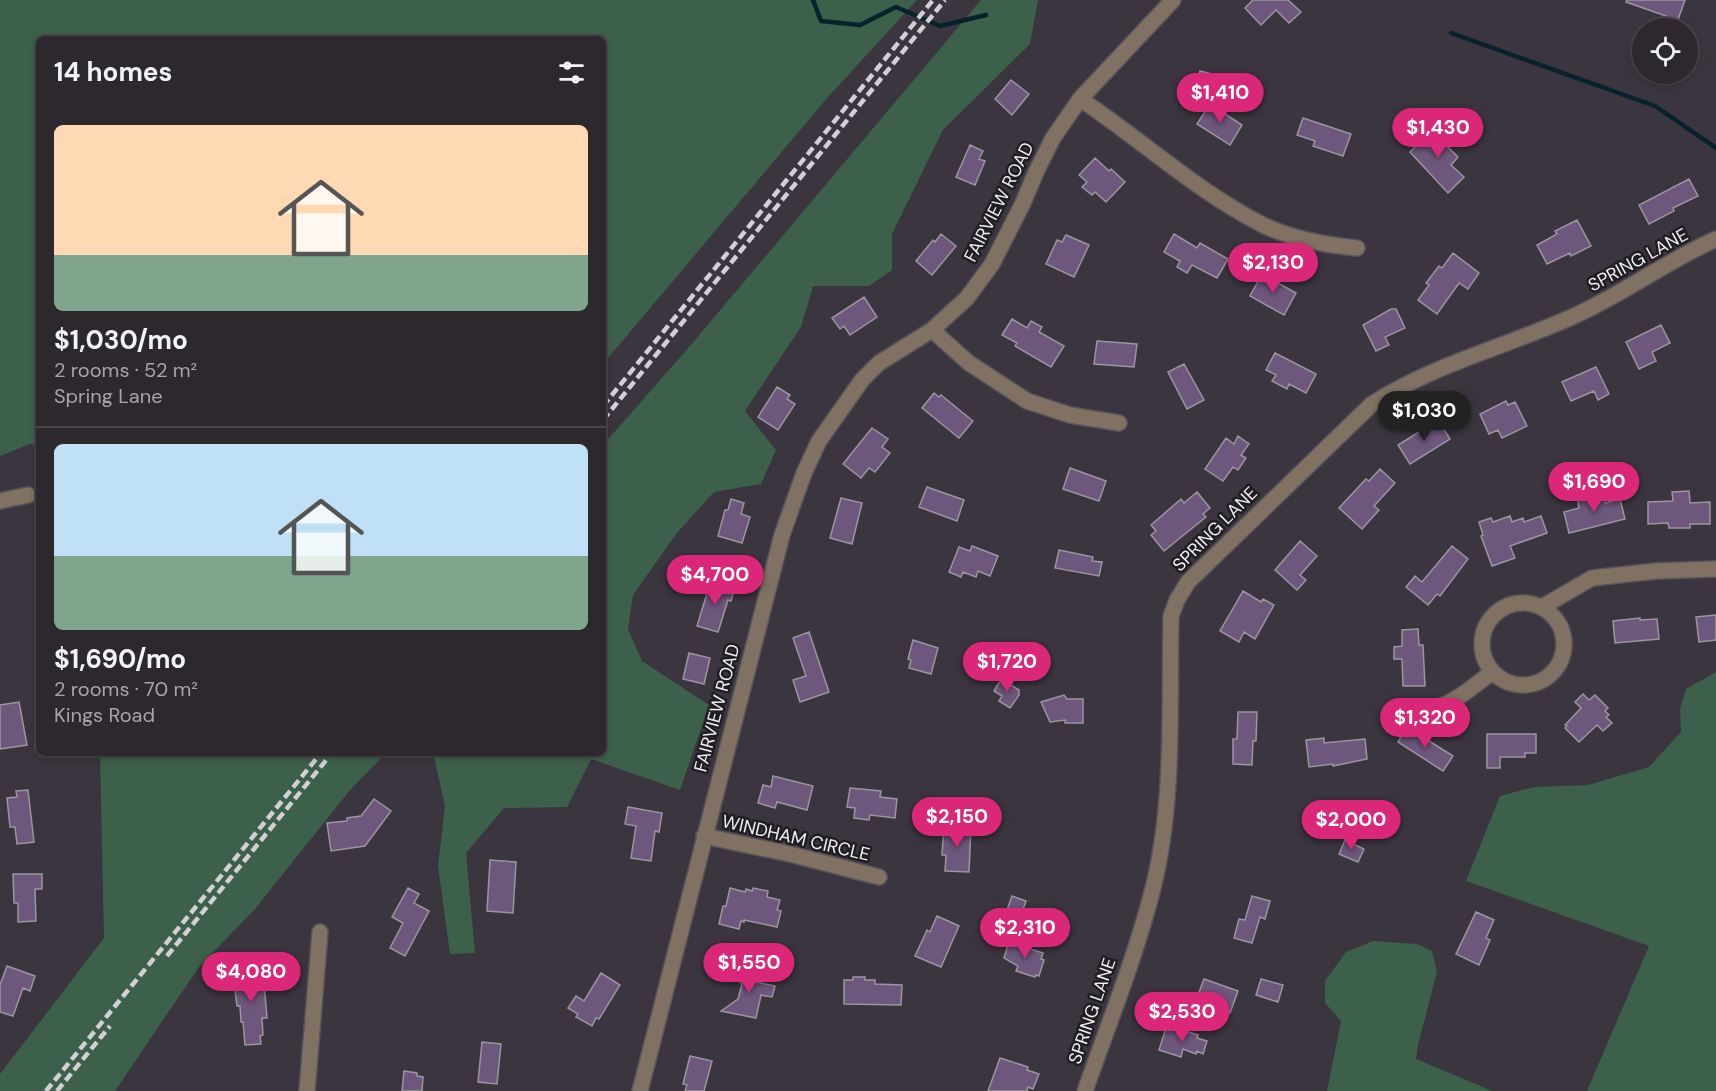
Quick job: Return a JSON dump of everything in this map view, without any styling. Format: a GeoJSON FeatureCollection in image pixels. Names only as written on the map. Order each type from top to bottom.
{"type":"FeatureCollection","features":[{"type":"Feature","properties":{"kind":"street","name":"FAIRVIEW ROAD"},"geometry":{"type":"LineString","coordinates":[[640,1091],[782,535],[804,473],[819,441],[862,380],[879,363],[932,330],[967,298],[992,264],[1053,138],[1080,99],[1173,0]]}},
{"type":"Feature","properties":{"kind":"street"},"geometry":{"type":"LineString","coordinates":[[1080,99],[1112,120],[1155,156],[1264,225],[1321,244],[1357,248]]}},
{"type":"Feature","properties":{"kind":"street","name":"SPRING LANE"},"geometry":{"type":"LineString","coordinates":[[1085,1091],[1153,887],[1164,822],[1168,765],[1171,616],[1188,582],[1320,453],[1379,399],[1393,390],[1483,351],[1545,329],[1602,303],[1716,239]]}},
{"type":"Feature","properties":{"kind":"street"},"geometry":{"type":"LineString","coordinates":[[932,330],[969,363],[1027,401],[1070,415],[1119,423]]}},
{"type":"Feature","properties":{"kind":"street"},"geometry":{"type":"LineString","coordinates":[[0,501],[28,495]]}},
{"type":"Feature","properties":{"kind":"street"},"geometry":{"type":"LineString","coordinates":[[1542,607],[1592,578],[1646,572],[1716,569]]}},
{"type":"Feature","properties":{"kind":"street"},"geometry":{"type":"LineString","coordinates":[[1528,603],[1542,607],[1553,615],[1564,639],[1564,652],[1559,664],[1546,678],[1528,686],[1515,685],[1502,681],[1492,672],[1484,660],[1481,646],[1483,632],[1490,619],[1500,609],[1514,604],[1528,603]]}},
{"type":"Feature","properties":{"kind":"street"},"geometry":{"type":"LineString","coordinates":[[1392,714],[1416,714],[1446,706],[1492,672]]}},
{"type":"Feature","properties":{"kind":"street","name":"WINDHAM CIRCLE"},"geometry":{"type":"LineString","coordinates":[[704,836],[790,854],[879,877]]}},
{"type":"Feature","properties":{"kind":"street"},"geometry":{"type":"LineString","coordinates":[[307,1091],[320,932]]}},
{"type":"Feature","properties":{"kind":"green space"},"geometry":{"type":"Polygon","coordinates":[[[0,0],[917,0],[828,97],[606,360],[606,36],[36,36],[36,445],[30,444],[0,456],[0,0]]]}},
{"type":"Feature","properties":{"kind":"green space"},"geometry":{"type":"Polygon","coordinates":[[[981,0],[1038,0],[1030,44],[943,130],[892,234],[892,270],[869,286],[813,286],[801,327],[745,411],[776,450],[761,484],[714,492],[676,534],[633,595],[628,629],[642,661],[709,705],[680,790],[591,759],[567,807],[504,808],[466,853],[475,953],[450,954],[438,866],[445,806],[434,756],[606,756],[606,442],[690,346],[981,0]]]}},
{"type":"Feature","properties":{"kind":"green space"},"geometry":{"type":"Polygon","coordinates":[[[1716,672],[1716,1091],[1587,1091],[1649,946],[1466,881],[1500,796],[1534,787],[1588,785],[1649,767],[1681,732],[1680,709],[1686,689],[1716,672]]]}},
{"type":"Feature","properties":{"kind":"green space"},"geometry":{"type":"Polygon","coordinates":[[[100,756],[383,756],[350,790],[255,909],[199,967],[115,1091],[0,1091],[0,1074],[104,938],[100,756]]]}},
{"type":"Feature","properties":{"kind":"green space"},"geometry":{"type":"Polygon","coordinates":[[[1373,941],[1417,944],[1432,951],[1437,972],[1416,1059],[1492,1091],[1327,1091],[1341,1021],[1325,1003],[1325,981],[1346,952],[1373,941]]]}},
{"type":"Feature","properties":{"kind":"building"},"geometry":{"type":"Polygon","coordinates":[[[1253,0],[1288,0],[1301,12],[1289,23],[1276,10],[1261,25],[1245,8],[1253,0]]]}},
{"type":"Feature","properties":{"kind":"building"},"geometry":{"type":"Polygon","coordinates":[[[1627,0],[1685,0],[1679,18],[1665,18],[1666,16],[1626,2],[1627,0]]]}},
{"type":"Feature","properties":{"kind":"building"},"geometry":{"type":"Polygon","coordinates":[[[1200,71],[1212,74],[1208,88],[1197,85],[1200,71]]]}},
{"type":"Feature","properties":{"kind":"building"},"geometry":{"type":"Polygon","coordinates":[[[1011,80],[1029,94],[1012,115],[995,99],[1011,80]]]}},
{"type":"Feature","properties":{"kind":"building"},"geometry":{"type":"Polygon","coordinates":[[[1210,104],[1242,125],[1230,145],[1197,124],[1210,104]]]}},
{"type":"Feature","properties":{"kind":"building"},"geometry":{"type":"Polygon","coordinates":[[[1303,118],[1351,134],[1343,156],[1313,146],[1315,141],[1297,135],[1303,118]]]}},
{"type":"Feature","properties":{"kind":"building"},"geometry":{"type":"Polygon","coordinates":[[[1437,125],[1449,137],[1443,142],[1458,157],[1451,165],[1464,177],[1448,193],[1410,152],[1437,125]]]}},
{"type":"Feature","properties":{"kind":"building"},"geometry":{"type":"Polygon","coordinates":[[[970,145],[983,151],[979,159],[985,161],[975,185],[956,177],[970,145]]]}},
{"type":"Feature","properties":{"kind":"building"},"geometry":{"type":"Polygon","coordinates":[[[1095,158],[1125,182],[1106,202],[1095,192],[1092,195],[1082,187],[1087,182],[1079,175],[1095,158]]]}},
{"type":"Feature","properties":{"kind":"building"},"geometry":{"type":"Polygon","coordinates":[[[1689,179],[1698,196],[1673,208],[1674,211],[1649,224],[1639,205],[1689,179]]]}},
{"type":"Feature","properties":{"kind":"building"},"geometry":{"type":"Polygon","coordinates":[[[1577,220],[1591,246],[1547,264],[1537,245],[1557,234],[1555,231],[1577,220]]]}},
{"type":"Feature","properties":{"kind":"building"},"geometry":{"type":"Polygon","coordinates":[[[941,234],[956,246],[932,275],[916,261],[941,234]]]}},
{"type":"Feature","properties":{"kind":"building"},"geometry":{"type":"Polygon","coordinates":[[[1174,234],[1197,248],[1200,243],[1228,259],[1217,278],[1192,265],[1187,273],[1177,267],[1180,261],[1164,252],[1174,234]]]}},
{"type":"Feature","properties":{"kind":"building"},"geometry":{"type":"Polygon","coordinates":[[[1066,235],[1089,245],[1074,277],[1046,264],[1057,240],[1062,242],[1066,235]]]}},
{"type":"Feature","properties":{"kind":"building"},"geometry":{"type":"Polygon","coordinates":[[[1453,253],[1479,273],[1468,289],[1459,283],[1437,314],[1418,300],[1429,285],[1426,283],[1439,266],[1442,268],[1453,253]]]}},
{"type":"Feature","properties":{"kind":"building"},"geometry":{"type":"Polygon","coordinates":[[[1262,274],[1296,293],[1284,315],[1250,296],[1262,274]]]}},
{"type":"Feature","properties":{"kind":"building"},"geometry":{"type":"Polygon","coordinates":[[[864,297],[877,317],[850,335],[844,326],[840,329],[832,318],[864,297]]]}},
{"type":"Feature","properties":{"kind":"building"},"geometry":{"type":"Polygon","coordinates":[[[1391,309],[1396,309],[1405,328],[1385,337],[1389,345],[1376,351],[1363,325],[1391,309]]]}},
{"type":"Feature","properties":{"kind":"building"},"geometry":{"type":"Polygon","coordinates":[[[1012,319],[1027,328],[1031,321],[1042,327],[1039,332],[1064,346],[1051,367],[1015,346],[1017,343],[1002,335],[1012,319]]]}},
{"type":"Feature","properties":{"kind":"building"},"geometry":{"type":"Polygon","coordinates":[[[1661,325],[1670,343],[1652,352],[1656,361],[1639,369],[1626,342],[1661,325]]]}},
{"type":"Feature","properties":{"kind":"building"},"geometry":{"type":"Polygon","coordinates":[[[1097,341],[1137,344],[1134,367],[1094,364],[1097,341]]]}},
{"type":"Feature","properties":{"kind":"building"},"geometry":{"type":"Polygon","coordinates":[[[1275,353],[1316,374],[1306,393],[1289,384],[1287,389],[1272,381],[1276,375],[1266,370],[1275,353]]]}},
{"type":"Feature","properties":{"kind":"building"},"geometry":{"type":"Polygon","coordinates":[[[1184,364],[1204,400],[1187,409],[1168,372],[1184,364]]]}},
{"type":"Feature","properties":{"kind":"building"},"geometry":{"type":"Polygon","coordinates":[[[1596,367],[1609,394],[1598,400],[1594,391],[1571,401],[1562,382],[1596,367]]]}},
{"type":"Feature","properties":{"kind":"building"},"geometry":{"type":"Polygon","coordinates":[[[777,387],[790,395],[787,399],[795,404],[778,430],[758,417],[777,387]]]}},
{"type":"Feature","properties":{"kind":"building"},"geometry":{"type":"Polygon","coordinates":[[[934,393],[939,397],[941,395],[973,421],[959,438],[922,408],[934,393]]]}},
{"type":"Feature","properties":{"kind":"building"},"geometry":{"type":"Polygon","coordinates":[[[1506,401],[1508,405],[1515,402],[1527,426],[1502,438],[1498,430],[1489,434],[1480,414],[1506,401]]]}},
{"type":"Feature","properties":{"kind":"building"},"geometry":{"type":"Polygon","coordinates":[[[1438,420],[1450,439],[1410,464],[1398,445],[1438,420]]]}},
{"type":"Feature","properties":{"kind":"building"},"geometry":{"type":"Polygon","coordinates":[[[872,428],[888,439],[882,447],[890,453],[875,472],[869,468],[861,478],[843,464],[872,428]]]}},
{"type":"Feature","properties":{"kind":"building"},"geometry":{"type":"Polygon","coordinates":[[[1238,436],[1249,444],[1241,455],[1246,458],[1238,470],[1233,467],[1223,481],[1205,469],[1226,438],[1234,444],[1238,436]]]}},
{"type":"Feature","properties":{"kind":"building"},"geometry":{"type":"Polygon","coordinates":[[[1070,468],[1106,481],[1099,501],[1063,489],[1070,468]]]}},
{"type":"Feature","properties":{"kind":"building"},"geometry":{"type":"Polygon","coordinates":[[[1380,469],[1395,483],[1374,506],[1379,510],[1362,529],[1339,508],[1366,479],[1369,481],[1380,469]]]}},
{"type":"Feature","properties":{"kind":"building"},"geometry":{"type":"Polygon","coordinates":[[[927,487],[964,500],[957,521],[919,507],[927,487]]]}},
{"type":"Feature","properties":{"kind":"building"},"geometry":{"type":"Polygon","coordinates":[[[1689,491],[1690,503],[1710,502],[1710,524],[1690,524],[1690,528],[1669,528],[1668,523],[1648,524],[1648,502],[1673,501],[1672,492],[1689,491]]]}},
{"type":"Feature","properties":{"kind":"building"},"geometry":{"type":"Polygon","coordinates":[[[1197,492],[1210,508],[1203,514],[1206,517],[1164,551],[1151,535],[1156,531],[1151,525],[1181,499],[1184,503],[1197,492]]]}},
{"type":"Feature","properties":{"kind":"building"},"geometry":{"type":"Polygon","coordinates":[[[1602,492],[1605,503],[1620,499],[1625,519],[1569,533],[1564,512],[1579,508],[1577,498],[1602,492]]]}},
{"type":"Feature","properties":{"kind":"building"},"geometry":{"type":"Polygon","coordinates":[[[841,498],[862,503],[852,544],[830,538],[841,498]]]}},
{"type":"Feature","properties":{"kind":"building"},"geometry":{"type":"Polygon","coordinates":[[[731,499],[744,503],[741,514],[750,517],[742,543],[718,536],[725,510],[728,510],[731,499]]]}},
{"type":"Feature","properties":{"kind":"building"},"geometry":{"type":"Polygon","coordinates":[[[1510,516],[1512,522],[1523,518],[1524,522],[1541,516],[1547,533],[1510,546],[1515,558],[1492,566],[1481,536],[1483,535],[1479,522],[1491,518],[1493,522],[1510,516]]]}},
{"type":"Feature","properties":{"kind":"building"},"geometry":{"type":"Polygon","coordinates":[[[1300,541],[1317,556],[1300,575],[1306,580],[1297,590],[1275,570],[1300,541]]]}},
{"type":"Feature","properties":{"kind":"building"},"geometry":{"type":"Polygon","coordinates":[[[972,546],[998,556],[990,576],[978,571],[976,577],[963,572],[961,577],[949,572],[959,547],[970,551],[972,546]]]}},
{"type":"Feature","properties":{"kind":"building"},"geometry":{"type":"Polygon","coordinates":[[[1452,546],[1468,559],[1440,596],[1437,594],[1428,605],[1406,587],[1415,576],[1422,582],[1452,546]]]}},
{"type":"Feature","properties":{"kind":"building"},"geometry":{"type":"Polygon","coordinates":[[[1059,550],[1093,557],[1092,561],[1102,562],[1099,576],[1055,568],[1059,550]]]}},
{"type":"Feature","properties":{"kind":"building"},"geometry":{"type":"Polygon","coordinates":[[[711,580],[735,587],[731,601],[728,600],[718,632],[697,626],[711,580]]]}},
{"type":"Feature","properties":{"kind":"building"},"geometry":{"type":"Polygon","coordinates":[[[1243,591],[1261,602],[1263,599],[1274,605],[1255,639],[1244,632],[1239,642],[1220,631],[1243,591]]]}},
{"type":"Feature","properties":{"kind":"building"},"geometry":{"type":"Polygon","coordinates":[[[1716,615],[1716,640],[1699,642],[1696,617],[1716,615]]]}},
{"type":"Feature","properties":{"kind":"building"},"geometry":{"type":"Polygon","coordinates":[[[1640,618],[1640,620],[1657,619],[1659,639],[1615,643],[1613,621],[1640,618]]]}},
{"type":"Feature","properties":{"kind":"building"},"geometry":{"type":"Polygon","coordinates":[[[1418,629],[1419,645],[1423,645],[1425,686],[1403,686],[1402,659],[1394,659],[1394,647],[1402,646],[1402,630],[1418,629]]]}},
{"type":"Feature","properties":{"kind":"building"},"geometry":{"type":"Polygon","coordinates":[[[809,632],[829,692],[800,702],[793,680],[806,676],[793,638],[809,632]]]}},
{"type":"Feature","properties":{"kind":"building"},"geometry":{"type":"Polygon","coordinates":[[[913,640],[938,648],[931,674],[909,668],[911,660],[908,659],[913,640]]]}},
{"type":"Feature","properties":{"kind":"building"},"geometry":{"type":"Polygon","coordinates":[[[689,653],[710,658],[704,684],[683,679],[689,653]]]}},
{"type":"Feature","properties":{"kind":"building"},"geometry":{"type":"Polygon","coordinates":[[[1001,679],[1019,690],[1019,695],[1010,708],[999,701],[1002,696],[994,691],[1001,679]]]}},
{"type":"Feature","properties":{"kind":"building"},"geometry":{"type":"Polygon","coordinates":[[[1583,694],[1589,700],[1595,695],[1608,708],[1605,711],[1609,715],[1606,717],[1612,723],[1603,731],[1597,725],[1579,742],[1565,728],[1567,726],[1565,725],[1581,708],[1575,702],[1583,694]]]}},
{"type":"Feature","properties":{"kind":"building"},"geometry":{"type":"Polygon","coordinates":[[[1064,695],[1067,699],[1083,699],[1083,723],[1065,723],[1065,720],[1050,722],[1041,702],[1064,695]]]}},
{"type":"Feature","properties":{"kind":"building"},"geometry":{"type":"Polygon","coordinates":[[[19,702],[27,745],[0,749],[0,705],[19,702]]]}},
{"type":"Feature","properties":{"kind":"building"},"geometry":{"type":"Polygon","coordinates":[[[1238,712],[1257,712],[1252,765],[1233,764],[1233,739],[1237,739],[1238,712]]]}},
{"type":"Feature","properties":{"kind":"building"},"geometry":{"type":"Polygon","coordinates":[[[1407,727],[1453,756],[1443,771],[1398,742],[1407,727]]]}},
{"type":"Feature","properties":{"kind":"building"},"geometry":{"type":"Polygon","coordinates":[[[1487,734],[1536,734],[1536,753],[1525,753],[1525,757],[1500,757],[1500,768],[1487,768],[1487,734]]]}},
{"type":"Feature","properties":{"kind":"building"},"geometry":{"type":"Polygon","coordinates":[[[1324,738],[1324,743],[1365,739],[1367,759],[1333,766],[1333,764],[1309,767],[1306,740],[1324,738]]]}},
{"type":"Feature","properties":{"kind":"building"},"geometry":{"type":"Polygon","coordinates":[[[773,776],[813,786],[807,810],[777,802],[775,808],[758,803],[763,785],[771,787],[773,776]]]}},
{"type":"Feature","properties":{"kind":"building"},"geometry":{"type":"Polygon","coordinates":[[[850,788],[881,791],[880,797],[897,799],[895,818],[870,815],[869,820],[854,818],[855,808],[847,807],[850,788]]]}},
{"type":"Feature","properties":{"kind":"building"},"geometry":{"type":"Polygon","coordinates":[[[28,790],[34,842],[17,844],[15,827],[10,827],[7,798],[17,797],[16,791],[28,790]]]}},
{"type":"Feature","properties":{"kind":"building"},"geometry":{"type":"Polygon","coordinates":[[[374,799],[391,811],[365,846],[331,851],[327,823],[347,821],[347,818],[361,816],[374,799]]]}},
{"type":"Feature","properties":{"kind":"building"},"geometry":{"type":"Polygon","coordinates":[[[628,807],[662,813],[659,832],[655,831],[651,861],[631,858],[636,826],[625,824],[628,807]]]}},
{"type":"Feature","properties":{"kind":"building"},"geometry":{"type":"Polygon","coordinates":[[[944,824],[971,826],[969,872],[945,871],[946,855],[942,855],[944,824]]]}},
{"type":"Feature","properties":{"kind":"building"},"geometry":{"type":"Polygon","coordinates":[[[1345,840],[1364,849],[1358,862],[1339,854],[1345,840]]]}},
{"type":"Feature","properties":{"kind":"building"},"geometry":{"type":"Polygon","coordinates":[[[490,860],[516,862],[513,913],[487,911],[490,860]]]}},
{"type":"Feature","properties":{"kind":"building"},"geometry":{"type":"Polygon","coordinates":[[[13,874],[42,874],[42,889],[35,889],[36,921],[18,922],[18,903],[14,903],[13,874]]]}},
{"type":"Feature","properties":{"kind":"building"},"geometry":{"type":"Polygon","coordinates":[[[408,888],[419,894],[414,903],[429,911],[405,956],[390,948],[403,923],[392,917],[408,888]]]}},
{"type":"Feature","properties":{"kind":"building"},"geometry":{"type":"Polygon","coordinates":[[[730,888],[745,892],[746,889],[752,891],[753,888],[768,891],[767,897],[780,900],[777,910],[781,911],[777,927],[744,920],[744,922],[741,921],[739,929],[719,924],[730,888]]]}},
{"type":"Feature","properties":{"kind":"building"},"geometry":{"type":"Polygon","coordinates":[[[1012,896],[1026,901],[1017,927],[1003,921],[1012,896]]]}},
{"type":"Feature","properties":{"kind":"building"},"geometry":{"type":"Polygon","coordinates":[[[1252,896],[1270,901],[1265,919],[1260,917],[1252,943],[1234,938],[1239,919],[1245,920],[1252,896]]]}},
{"type":"Feature","properties":{"kind":"building"},"geometry":{"type":"Polygon","coordinates":[[[1476,912],[1494,920],[1486,938],[1490,940],[1479,965],[1456,954],[1476,912]]]}},
{"type":"Feature","properties":{"kind":"building"},"geometry":{"type":"Polygon","coordinates":[[[937,916],[959,926],[941,967],[915,956],[927,930],[930,932],[937,916]]]}},
{"type":"Feature","properties":{"kind":"building"},"geometry":{"type":"Polygon","coordinates":[[[1009,942],[1043,953],[1041,959],[1044,960],[1039,976],[1035,977],[1016,971],[1018,966],[1004,958],[1009,942]]]}},
{"type":"Feature","properties":{"kind":"building"},"geometry":{"type":"Polygon","coordinates":[[[738,964],[750,968],[752,981],[775,986],[772,997],[761,995],[756,1018],[721,1011],[738,999],[742,984],[735,977],[738,964]]]}},
{"type":"Feature","properties":{"kind":"building"},"geometry":{"type":"Polygon","coordinates":[[[7,966],[35,976],[30,991],[23,988],[13,1016],[0,1012],[0,985],[7,966]]]}},
{"type":"Feature","properties":{"kind":"building"},"geometry":{"type":"Polygon","coordinates":[[[255,967],[255,972],[263,971],[267,1018],[262,1018],[261,1044],[245,1045],[243,1022],[241,1022],[240,1006],[237,1006],[233,975],[242,974],[242,968],[255,967]]]}},
{"type":"Feature","properties":{"kind":"building"},"geometry":{"type":"Polygon","coordinates":[[[601,973],[620,985],[599,1019],[596,1018],[592,1026],[576,1017],[578,1014],[568,1008],[576,996],[584,1001],[601,973]]]}},
{"type":"Feature","properties":{"kind":"building"},"geometry":{"type":"Polygon","coordinates":[[[853,977],[875,980],[875,984],[902,985],[901,1005],[844,1004],[844,980],[853,980],[853,977]]]}},
{"type":"Feature","properties":{"kind":"building"},"geometry":{"type":"Polygon","coordinates":[[[1204,979],[1238,991],[1230,1013],[1201,1003],[1204,997],[1198,995],[1204,979]]]}},
{"type":"Feature","properties":{"kind":"building"},"geometry":{"type":"Polygon","coordinates":[[[1261,979],[1283,985],[1278,1002],[1256,995],[1261,979]]]}},
{"type":"Feature","properties":{"kind":"building"},"geometry":{"type":"Polygon","coordinates":[[[1166,1028],[1198,1035],[1197,1038],[1207,1041],[1203,1054],[1183,1049],[1181,1057],[1159,1050],[1166,1028]]]}},
{"type":"Feature","properties":{"kind":"building"},"geometry":{"type":"Polygon","coordinates":[[[482,1042],[501,1044],[497,1084],[478,1082],[482,1042]]]}},
{"type":"Feature","properties":{"kind":"building"},"geometry":{"type":"Polygon","coordinates":[[[690,1056],[712,1061],[704,1091],[685,1091],[687,1085],[683,1084],[690,1056]]]}},
{"type":"Feature","properties":{"kind":"building"},"geometry":{"type":"Polygon","coordinates":[[[1000,1058],[1028,1067],[1027,1070],[1039,1074],[1033,1089],[1028,1087],[1027,1091],[988,1091],[1000,1058]]]}},
{"type":"Feature","properties":{"kind":"building"},"geometry":{"type":"Polygon","coordinates":[[[404,1071],[417,1073],[417,1076],[423,1077],[422,1091],[402,1091],[404,1071]]]}},
{"type":"Feature","properties":{"kind":"waterway"},"geometry":{"type":"LineString","coordinates":[[813,0],[821,21],[860,25],[896,7],[940,26],[986,15]]}},
{"type":"Feature","properties":{"kind":"waterway"},"geometry":{"type":"LineString","coordinates":[[1451,33],[1655,106],[1716,148]]}},
{"type":"Feature","properties":{"kind":"railway"},"geometry":{"type":"LineString","coordinates":[[606,402],[933,0]]}},
{"type":"Feature","properties":{"kind":"railway"},"geometry":{"type":"LineString","coordinates":[[606,416],[945,0]]}},
{"type":"Feature","properties":{"kind":"railway"},"geometry":{"type":"LineString","coordinates":[[46,1091],[319,756]]}},
{"type":"Feature","properties":{"kind":"railway"},"geometry":{"type":"LineString","coordinates":[[167,956],[330,756]]}},
{"type":"Feature","properties":{"kind":"railway"},"geometry":{"type":"LineString","coordinates":[[57,1091],[110,1026]]}}]}
